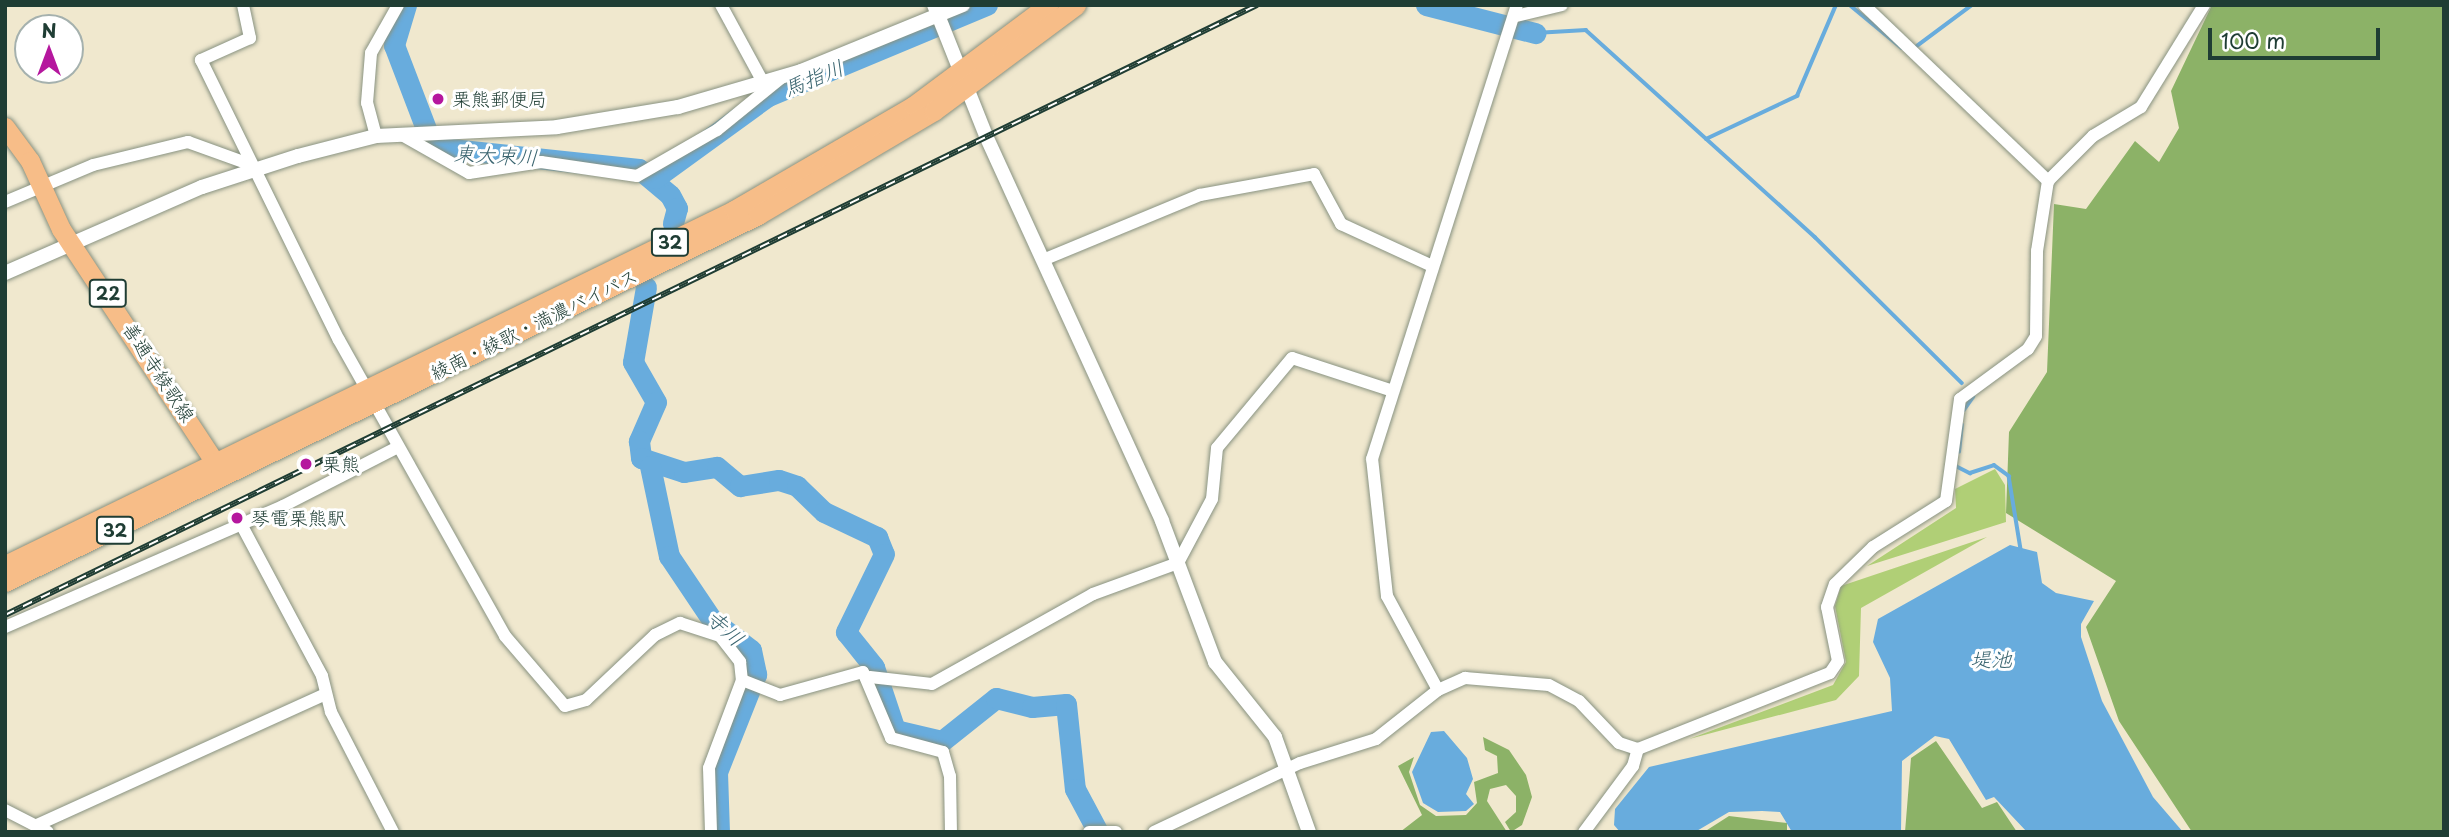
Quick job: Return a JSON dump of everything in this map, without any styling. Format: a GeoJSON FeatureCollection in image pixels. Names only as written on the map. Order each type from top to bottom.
{"type":"FeatureCollection","features":[{"type":"Feature","properties":{"kind":"main road","name":"綾南・綾歌・満濃バイパス"},"geometry":{"type":"LineString","coordinates":[[963,79],[1048,5]]}},
{"type":"Feature","properties":{"kind":"main road","name":"綾南・綾歌・満濃バイパス"},"geometry":{"type":"LineString","coordinates":[[5,565],[758,215],[1076,5]]}},
{"type":"Feature","properties":{"kind":"main road","name":"善通寺綾歌線"},"geometry":{"type":"LineString","coordinates":[[5,127],[41,185],[72,243],[218,467]]}},
{"type":"Feature","properties":{"kind":"main road","name":"綾南・綾歌・満濃バイパス"},"geometry":{"type":"LineString","coordinates":[[5,582],[218,467]]}},
{"type":"Feature","properties":{"kind":"street"},"geometry":{"type":"LineString","coordinates":[[243,5],[250,38],[201,60],[369,395],[505,636],[558,703],[586,700],[655,635],[680,623],[720,636],[740,662],[750,683],[780,695],[855,671],[932,684],[1093,594],[1178,563],[1212,499],[1217,448],[1292,359],[1390,390]]}},
{"type":"Feature","properties":{"kind":"street"},"geometry":{"type":"LineString","coordinates":[[376,136],[367,103],[371,53],[398,5]]}},
{"type":"Feature","properties":{"kind":"street"},"geometry":{"type":"LineString","coordinates":[[721,5],[763,82]]}},
{"type":"Feature","properties":{"kind":"street"},"geometry":{"type":"LineString","coordinates":[[5,273],[253,166],[376,136],[622,119],[784,76],[939,18],[963,5]]}},
{"type":"Feature","properties":{"kind":"street"},"geometry":{"type":"LineString","coordinates":[[1438,690],[1380,571],[1370,479],[1390,390],[1514,18],[1562,5]]}},
{"type":"Feature","properties":{"kind":"street"},"geometry":{"type":"LineString","coordinates":[[1864,5],[2048,181]]}},
{"type":"Feature","properties":{"kind":"street"},"geometry":{"type":"LineString","coordinates":[[1154,832],[1291,770],[1376,739],[1438,690],[1465,678],[1549,685],[1578,701],[1619,743],[1638,749],[1820,679],[1835,668],[1827,607],[1835,584],[1873,547],[1946,501],[1960,399],[2028,349],[2036,336],[2037,250],[2048,181],[2093,136],[2141,107],[2204,5]]}},
{"type":"Feature","properties":{"kind":"street"},"geometry":{"type":"LineString","coordinates":[[939,18],[963,79],[1178,563],[1215,662],[1275,737],[1291,770],[1309,832]]}},
{"type":"Feature","properties":{"kind":"street"},"geometry":{"type":"LineString","coordinates":[[402,135],[470,173],[541,162],[645,173],[717,130],[784,76]]}},
{"type":"Feature","properties":{"kind":"street"},"geometry":{"type":"LineString","coordinates":[[5,202],[41,185],[188,142],[253,166]]}},
{"type":"Feature","properties":{"kind":"street"},"geometry":{"type":"LineString","coordinates":[[1043,260],[1200,195],[1314,174],[1341,225],[1430,265]]}},
{"type":"Feature","properties":{"kind":"street"},"geometry":{"type":"LineString","coordinates":[[5,628],[241,524],[398,447]]}},
{"type":"Feature","properties":{"kind":"street"},"geometry":{"type":"LineString","coordinates":[[241,524],[393,832]]}},
{"type":"Feature","properties":{"kind":"street"},"geometry":{"type":"LineString","coordinates":[[876,676],[891,738],[939,750],[949,765],[951,832]]}},
{"type":"Feature","properties":{"kind":"street"},"geometry":{"type":"LineString","coordinates":[[711,832],[709,768],[750,683]]}},
{"type":"Feature","properties":{"kind":"street"},"geometry":{"type":"LineString","coordinates":[[5,810],[42,828],[326,694]]}},
{"type":"Feature","properties":{"kind":"street"},"geometry":{"type":"LineString","coordinates":[[1584,832],[1633,765],[1638,749]]}},
{"type":"Feature","properties":{"kind":"street"},"geometry":{"type":"LineString","coordinates":[[1093,830],[1116,832]]}},
{"type":"Feature","properties":{"kind":"green space"},"geometry":{"type":"Polygon","coordinates":[[[2212,5],[2444,5],[2444,832],[2192,832],[2119,721],[2086,627],[2116,581],[2006,513],[2009,432],[2047,372],[2054,204],[2086,209],[2135,141],[2159,162],[2179,128],[2171,91],[2212,5]]]}},
{"type":"Feature","properties":{"kind":"green space"},"geometry":{"type":"Polygon","coordinates":[[[1995,469],[2005,485],[2006,522],[1867,566],[1956,508],[1955,489],[1995,469]]]}},
{"type":"Feature","properties":{"kind":"green space"},"geometry":{"type":"Polygon","coordinates":[[[1987,537],[1861,608],[1859,676],[1836,700],[1689,739],[1833,685],[1846,662],[1835,606],[1841,586],[1987,537]]]}},
{"type":"Feature","properties":{"kind":"green space"},"geometry":{"type":"Polygon","coordinates":[[[1483,737],[1509,750],[1526,775],[1532,797],[1522,825],[1511,832],[1505,822],[1516,812],[1516,796],[1506,785],[1490,789],[1487,801],[1507,832],[1400,832],[1422,815],[1398,766],[1414,757],[1409,772],[1420,805],[1436,816],[1466,815],[1477,803],[1474,782],[1498,773],[1497,756],[1485,750],[1483,737]]]}},
{"type":"Feature","properties":{"kind":"green space"},"geometry":{"type":"Polygon","coordinates":[[[1936,741],[1982,808],[1997,802],[2017,832],[1905,832],[1911,758],[1936,741]]]}},
{"type":"Feature","properties":{"kind":"green space"},"geometry":{"type":"Polygon","coordinates":[[[1729,816],[1787,823],[1787,832],[1704,832],[1729,816]]]}},
{"type":"Feature","properties":{"kind":"water","name":"堤池"},"geometry":{"type":"Polygon","coordinates":[[[2010,545],[2037,552],[2042,583],[2056,593],[2094,601],[2081,624],[2081,637],[2102,701],[2153,797],[2183,832],[2027,832],[1994,797],[1986,800],[1949,739],[1935,736],[1902,761],[1901,832],[1792,832],[1780,812],[1762,811],[1729,812],[1695,832],[1620,832],[1614,825],[1615,809],[1649,767],[1892,711],[1890,678],[1873,642],[1878,619],[2010,545]]]}},
{"type":"Feature","properties":{"kind":"water"},"geometry":{"type":"Polygon","coordinates":[[[1444,731],[1467,758],[1473,779],[1466,794],[1474,804],[1466,811],[1438,812],[1423,803],[1412,772],[1431,732],[1444,731]]]}},
{"type":"Feature","properties":{"kind":"waterway","name":"東大束川"},"geometry":{"type":"LineString","coordinates":[[406,5],[394,45],[433,147],[639,169],[670,195],[677,208],[673,223]]}},
{"type":"Feature","properties":{"kind":"waterway","name":"馬指川"},"geometry":{"type":"LineString","coordinates":[[655,178],[768,96],[987,5]]}},
{"type":"Feature","properties":{"kind":"waterway","name":"馬指川"},"geometry":{"type":"LineString","coordinates":[[1426,5],[1535,33]]}},
{"type":"Feature","properties":{"kind":"waterway"},"geometry":{"type":"LineString","coordinates":[[1706,139],[1797,96],[1836,5]]}},
{"type":"Feature","properties":{"kind":"waterway"},"geometry":{"type":"LineString","coordinates":[[1850,5],[1902,48]]}},
{"type":"Feature","properties":{"kind":"waterway"},"geometry":{"type":"LineString","coordinates":[[1917,46],[1972,5]]}},
{"type":"Feature","properties":{"kind":"waterway"},"geometry":{"type":"LineString","coordinates":[[1535,33],[1586,30],[1815,237],[1962,383]]}},
{"type":"Feature","properties":{"kind":"waterway","name":"東大束川"},"geometry":{"type":"LineString","coordinates":[[646,287],[633,362],[656,402],[639,441],[641,458],[684,472],[717,467],[740,486],[779,480],[797,486],[824,512],[877,537],[884,554],[846,632],[874,667],[895,730],[942,741],[996,698],[1032,707],[1066,704],[1075,789],[1098,832]]}},
{"type":"Feature","properties":{"kind":"waterway"},"geometry":{"type":"LineString","coordinates":[[1964,410],[1973,397]]}},
{"type":"Feature","properties":{"kind":"waterway"},"geometry":{"type":"LineString","coordinates":[[1959,452],[1962,425]]}},
{"type":"Feature","properties":{"kind":"waterway"},"geometry":{"type":"LineString","coordinates":[[1956,466],[1970,473],[1994,465],[2009,476],[2021,549]]}},
{"type":"Feature","properties":{"kind":"waterway","name":"寺川"},"geometry":{"type":"LineString","coordinates":[[650,466],[669,556],[712,620],[751,650],[756,674],[717,772],[719,832]]}},
{"type":"Feature","properties":{"kind":"railway"},"geometry":{"type":"LineString","coordinates":[[5,615],[1257,5]]}},
{"type":"Feature","properties":{"kind":"place","name":"栗熊郵便局"},"geometry":{"type":"Point","coordinates":[438,99]}},
{"type":"Feature","properties":{"kind":"place","name":"栗熊"},"geometry":{"type":"Point","coordinates":[306,464]}},
{"type":"Feature","properties":{"kind":"place","name":"琴電栗熊駅"},"geometry":{"type":"Point","coordinates":[237,518]}}]}
